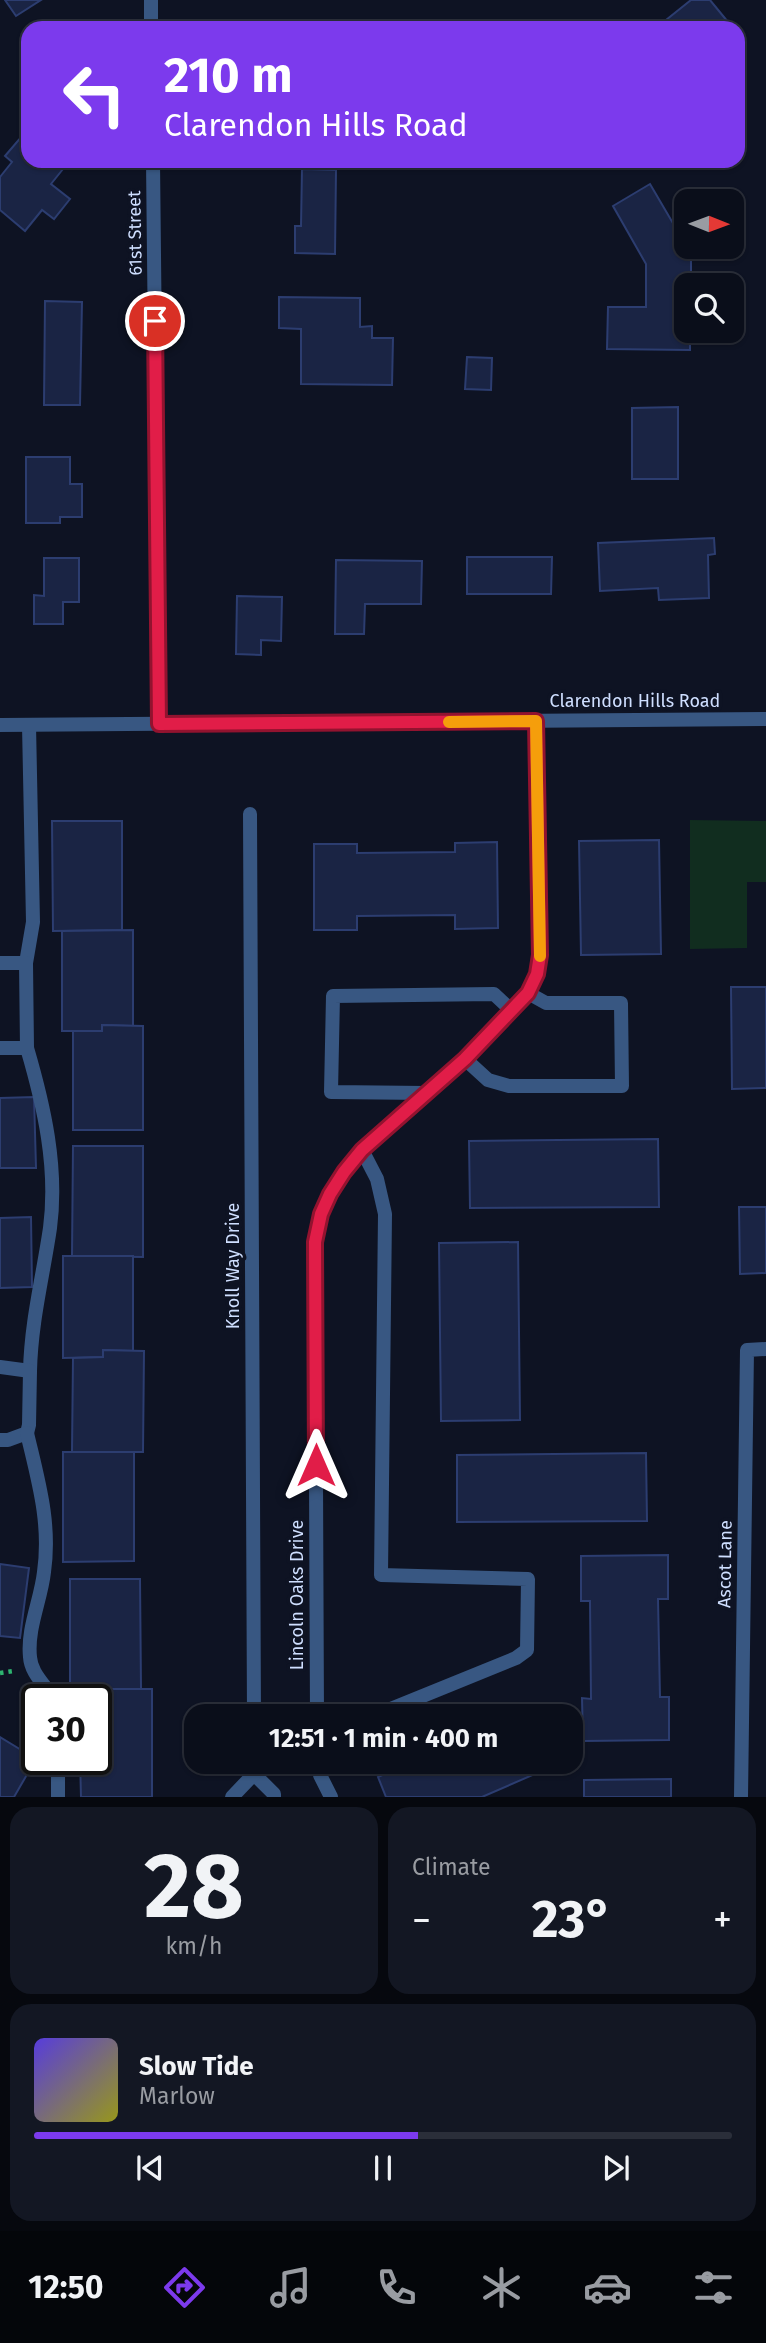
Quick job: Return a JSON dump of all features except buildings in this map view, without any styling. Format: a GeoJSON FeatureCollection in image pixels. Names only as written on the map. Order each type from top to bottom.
{"type":"FeatureCollection","features":[{"type":"Feature","properties":{"kind":"street"},"geometry":{"type":"LineString","coordinates":[[151,0],[151,21]]}},
{"type":"Feature","properties":{"kind":"street","name":"61st Street"},"geometry":{"type":"LineString","coordinates":[[153,168],[159,724]]}},
{"type":"Feature","properties":{"kind":"street","name":"Clarendon Hills Road"},"geometry":{"type":"LineString","coordinates":[[0,725],[766,719]]}},
{"type":"Feature","properties":{"kind":"street","name":"Lincoln Oaks Drive"},"geometry":{"type":"LineString","coordinates":[[317,1704],[315,1242],[321,1214],[330,1194],[362,1150],[465,1059],[528,993],[537,974],[540,955],[536,721]]}},
{"type":"Feature","properties":{"kind":"street"},"geometry":{"type":"LineString","coordinates":[[29,725],[33,922],[26,963],[27,1048],[46,1122],[52,1193],[50,1226],[30,1338],[27,1433],[45,1507],[45,1570],[32,1626],[30,1660],[42,1684]]}},
{"type":"Feature","properties":{"kind":"street","name":"Knoll Way Drive"},"geometry":{"type":"LineString","coordinates":[[250,814],[254,1704]]}},
{"type":"Feature","properties":{"kind":"street"},"geometry":{"type":"LineString","coordinates":[[0,963],[26,963]]}},
{"type":"Feature","properties":{"kind":"street"},"geometry":{"type":"LineString","coordinates":[[465,1059],[488,1080],[509,1086],[622,1086],[621,1003],[546,1003],[528,993]]}},
{"type":"Feature","properties":{"kind":"street"},"geometry":{"type":"LineString","coordinates":[[426,1093],[331,1091],[333,996],[494,995],[510,1010]]}},
{"type":"Feature","properties":{"kind":"street"},"geometry":{"type":"LineString","coordinates":[[0,1048],[27,1048]]}},
{"type":"Feature","properties":{"kind":"street"},"geometry":{"type":"LineString","coordinates":[[362,1150],[377,1179],[385,1214],[381,1575],[528,1579],[527,1650],[516,1658],[403,1704]]}},
{"type":"Feature","properties":{"kind":"street","name":"Ascot Lane"},"geometry":{"type":"LineString","coordinates":[[741,1797],[747,1350],[766,1349]]}},
{"type":"Feature","properties":{"kind":"street"},"geometry":{"type":"LineString","coordinates":[[0,1367],[30,1371]]}},
{"type":"Feature","properties":{"kind":"street"},"geometry":{"type":"LineString","coordinates":[[0,1440],[27,1433]]}},
{"type":"Feature","properties":{"kind":"street"},"geometry":{"type":"LineString","coordinates":[[232,1797],[249,1774]]}},
{"type":"Feature","properties":{"kind":"street"},"geometry":{"type":"LineString","coordinates":[[259,1774],[274,1797]]}},
{"type":"Feature","properties":{"kind":"street"},"geometry":{"type":"LineString","coordinates":[[320,1774],[331,1797]]}},
{"type":"Feature","properties":{"kind":"street"},"geometry":{"type":"LineString","coordinates":[[58,1775],[58,1797]]}},
{"type":"Feature","properties":{"kind":"green space"},"geometry":{"type":"Polygon","coordinates":[[[690,820],[766,821],[766,882],[747,882],[747,948],[690,949],[690,820]]]}},
{"type":"Feature","properties":{"kind":"slow traffic"},"geometry":{"type":"LineString","coordinates":[[449,722],[536,721],[540,956]]}},
{"type":"Feature","properties":{"kind":"route"},"geometry":{"type":"LineString","coordinates":[[155,321],[159,724],[536,721],[540,955],[537,974],[528,993],[465,1059],[362,1150],[330,1194],[321,1214],[315,1242],[316,1465]]}}]}
